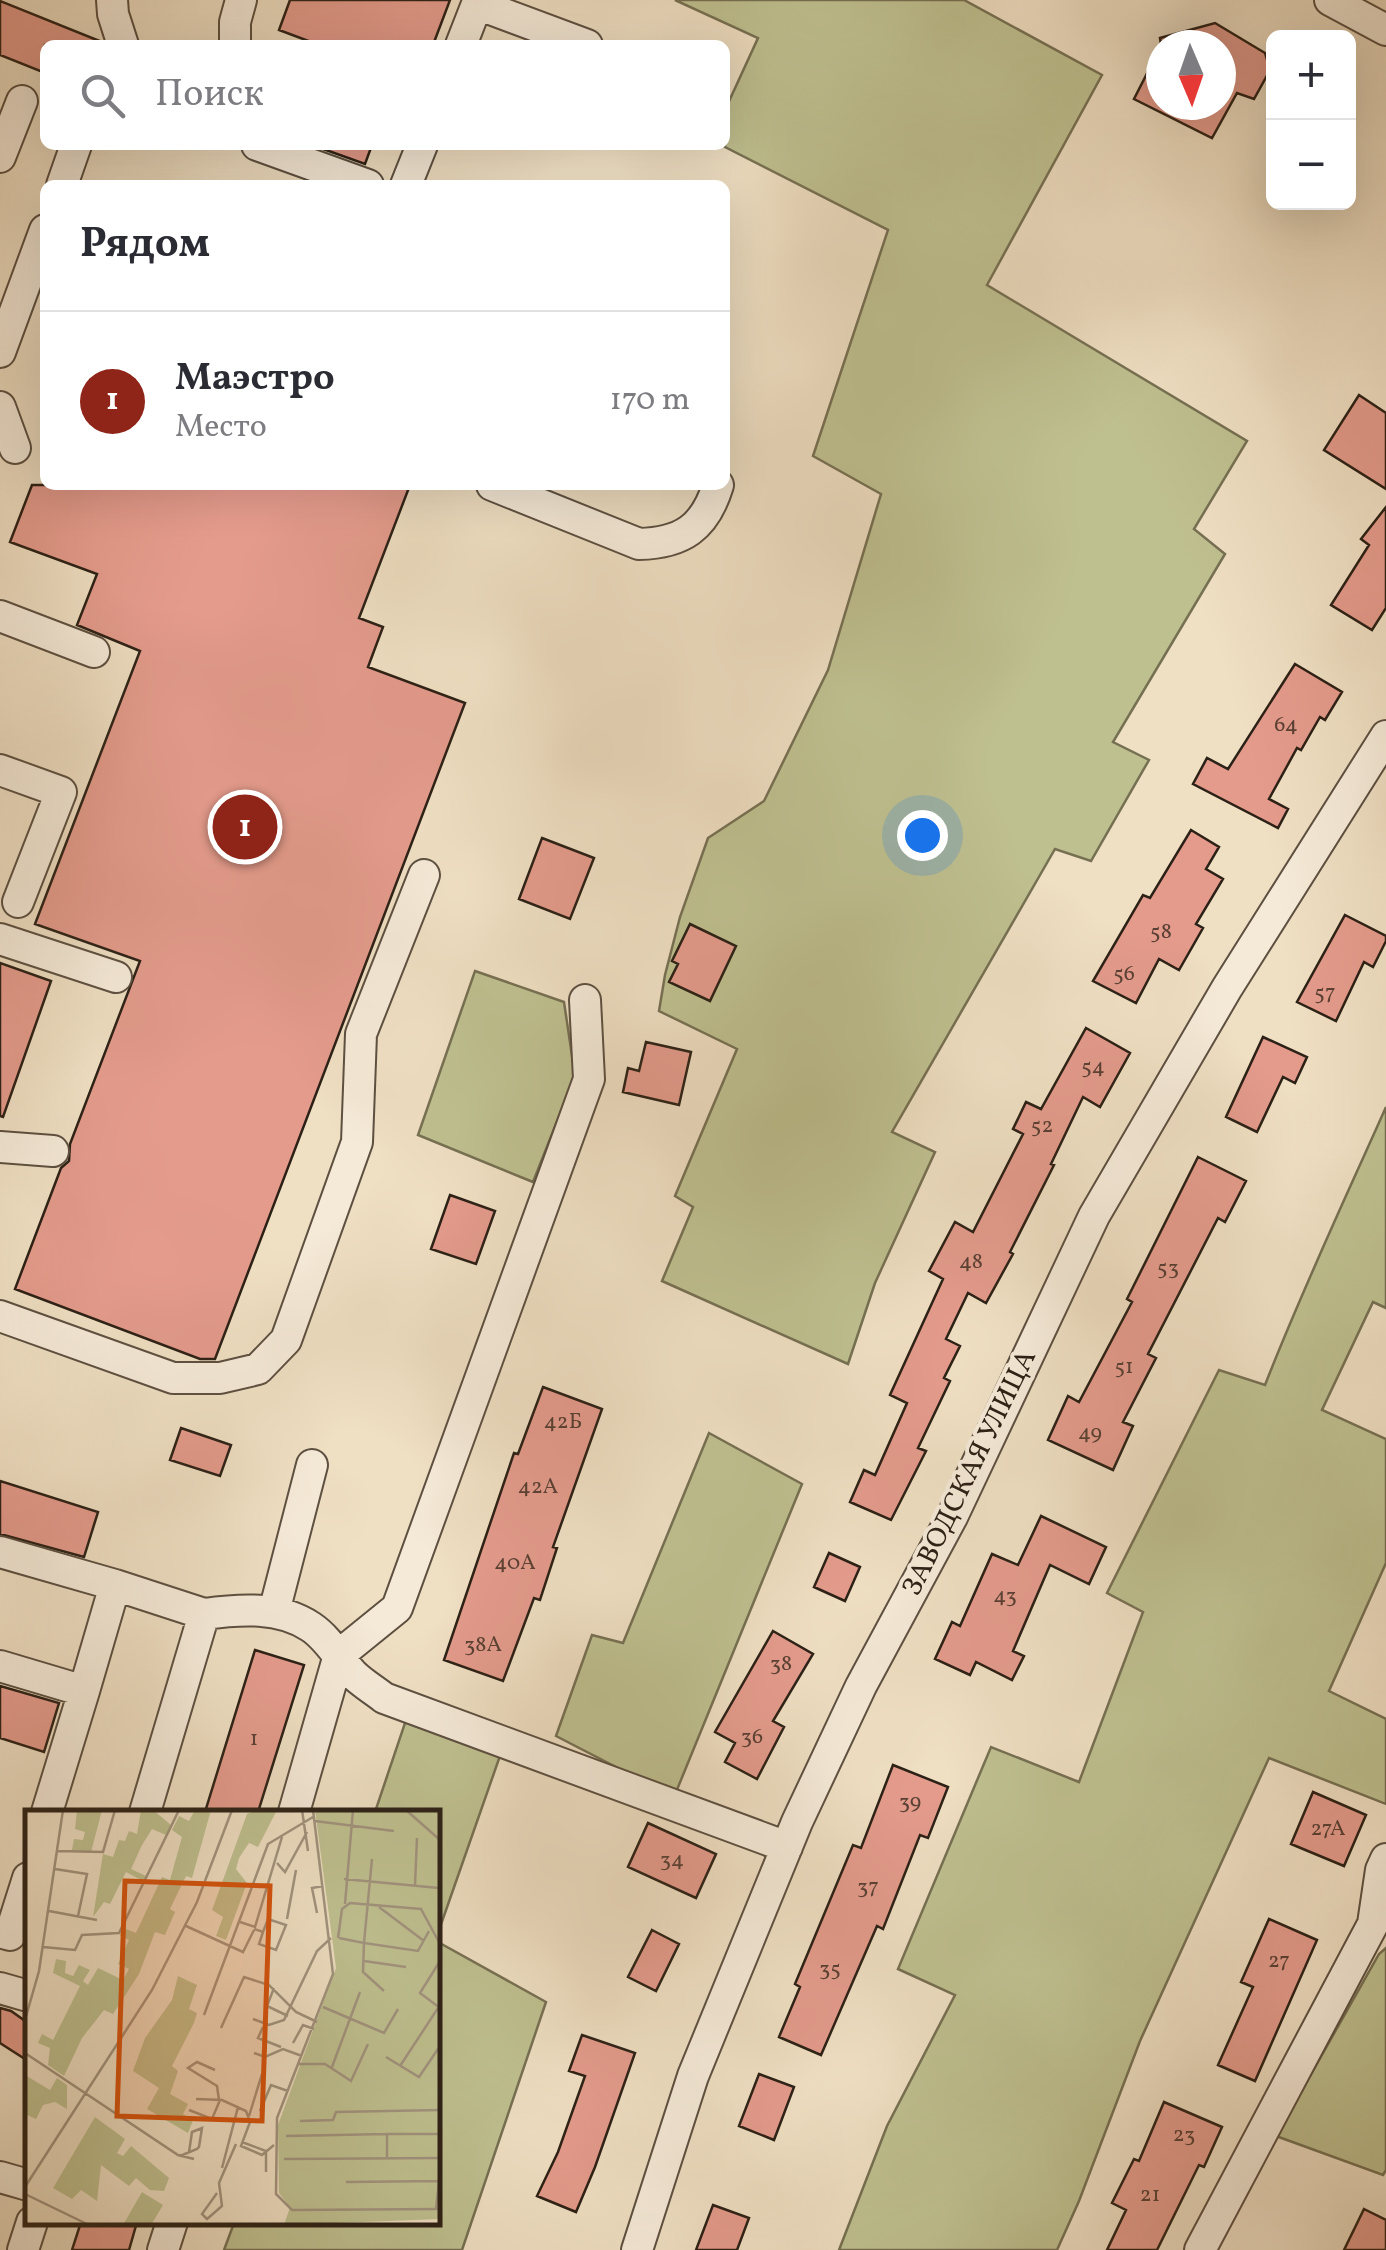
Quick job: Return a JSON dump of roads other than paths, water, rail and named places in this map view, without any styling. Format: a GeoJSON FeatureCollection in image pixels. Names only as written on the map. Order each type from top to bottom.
{"type":"FeatureCollection","features":[{"type":"Feature","properties":{"kind":"street"},"geometry":{"type":"LineString","coordinates":[[112,0],[121,40]]}},
{"type":"Feature","properties":{"kind":"street"},"geometry":{"type":"LineString","coordinates":[[235,40],[241,0]]}},
{"type":"Feature","properties":{"kind":"street"},"geometry":{"type":"LineString","coordinates":[[1330,0],[1386,30]]}},
{"type":"Feature","properties":{"kind":"street"},"geometry":{"type":"LineString","coordinates":[[463,40],[477,4],[574,40]]}},
{"type":"Feature","properties":{"kind":"street"},"geometry":{"type":"LineString","coordinates":[[0,156],[22,101]]}},
{"type":"Feature","properties":{"kind":"street"},"geometry":{"type":"LineString","coordinates":[[64,180],[74,150]]}},
{"type":"Feature","properties":{"kind":"street"},"geometry":{"type":"LineString","coordinates":[[271,150],[354,180]]}},
{"type":"Feature","properties":{"kind":"street"},"geometry":{"type":"LineString","coordinates":[[408,180],[420,150]]}},
{"type":"Feature","properties":{"kind":"street"},"geometry":{"type":"LineString","coordinates":[[0,352],[40,244]]}},
{"type":"Feature","properties":{"kind":"street"},"geometry":{"type":"LineString","coordinates":[[0,407],[14,448]]}},
{"type":"Feature","properties":{"kind":"street"},"geometry":{"type":"LineString","coordinates":[[504,490],[638,544],[662,543],[682,536],[701,522],[716,490]]}},
{"type":"Feature","properties":{"kind":"street"},"geometry":{"type":"LineString","coordinates":[[0,616],[94,652]]}},
{"type":"Feature","properties":{"kind":"street","name":"ЗАВОДСКАЯ УЛИЦА"},"geometry":{"type":"LineString","coordinates":[[636,2250],[694,2076],[787,1846],[861,1686],[952,1517],[1094,1216],[1227,988],[1386,736]]}},
{"type":"Feature","properties":{"kind":"street"},"geometry":{"type":"LineString","coordinates":[[0,770],[61,792],[18,902]]}},
{"type":"Feature","properties":{"kind":"street"},"geometry":{"type":"LineString","coordinates":[[0,1316],[173,1378],[220,1378],[258,1369],[286,1340],[356,1142],[360,1034],[424,874]]}},
{"type":"Feature","properties":{"kind":"street"},"geometry":{"type":"LineString","coordinates":[[0,939],[116,977]]}},
{"type":"Feature","properties":{"kind":"street"},"geometry":{"type":"LineString","coordinates":[[295,1810],[338,1658],[396,1608],[589,1080],[586,1000]]}},
{"type":"Feature","properties":{"kind":"street"},"geometry":{"type":"LineString","coordinates":[[0,1147],[53,1151]]}},
{"type":"Feature","properties":{"kind":"street"},"geometry":{"type":"LineString","coordinates":[[274,1612],[312,1465]]}},
{"type":"Feature","properties":{"kind":"street"},"geometry":{"type":"LineString","coordinates":[[0,1552],[204,1614],[240,1608],[274,1612],[311,1626],[354,1674],[384,1698],[787,1846]]}},
{"type":"Feature","properties":{"kind":"street"},"geometry":{"type":"LineString","coordinates":[[54,1810],[115,1586]]}},
{"type":"Feature","properties":{"kind":"street"},"geometry":{"type":"LineString","coordinates":[[146,1810],[204,1614]]}},
{"type":"Feature","properties":{"kind":"street"},"geometry":{"type":"LineString","coordinates":[[0,1666],[84,1690]]}},
{"type":"Feature","properties":{"kind":"street"},"geometry":{"type":"LineString","coordinates":[[1200,2250],[1373,1924],[1386,1858]]}},
{"type":"Feature","properties":{"kind":"street"},"geometry":{"type":"LineString","coordinates":[[0,1932],[10,1935],[25,1888]]}},
{"type":"Feature","properties":{"kind":"street"},"geometry":{"type":"LineString","coordinates":[[0,1988],[25,1995]]}},
{"type":"Feature","properties":{"kind":"street"},"geometry":{"type":"LineString","coordinates":[[0,2176],[25,2184]]}},
{"type":"Feature","properties":{"kind":"street"},"geometry":{"type":"LineString","coordinates":[[23,2250],[31,2225]]}},
{"type":"Feature","properties":{"kind":"street"},"geometry":{"type":"LineString","coordinates":[[163,2250],[171,2225]]}},
{"type":"Feature","properties":{"kind":"place","name":"Маэстро"},"geometry":{"type":"Point","coordinates":[245,827]}}]}
